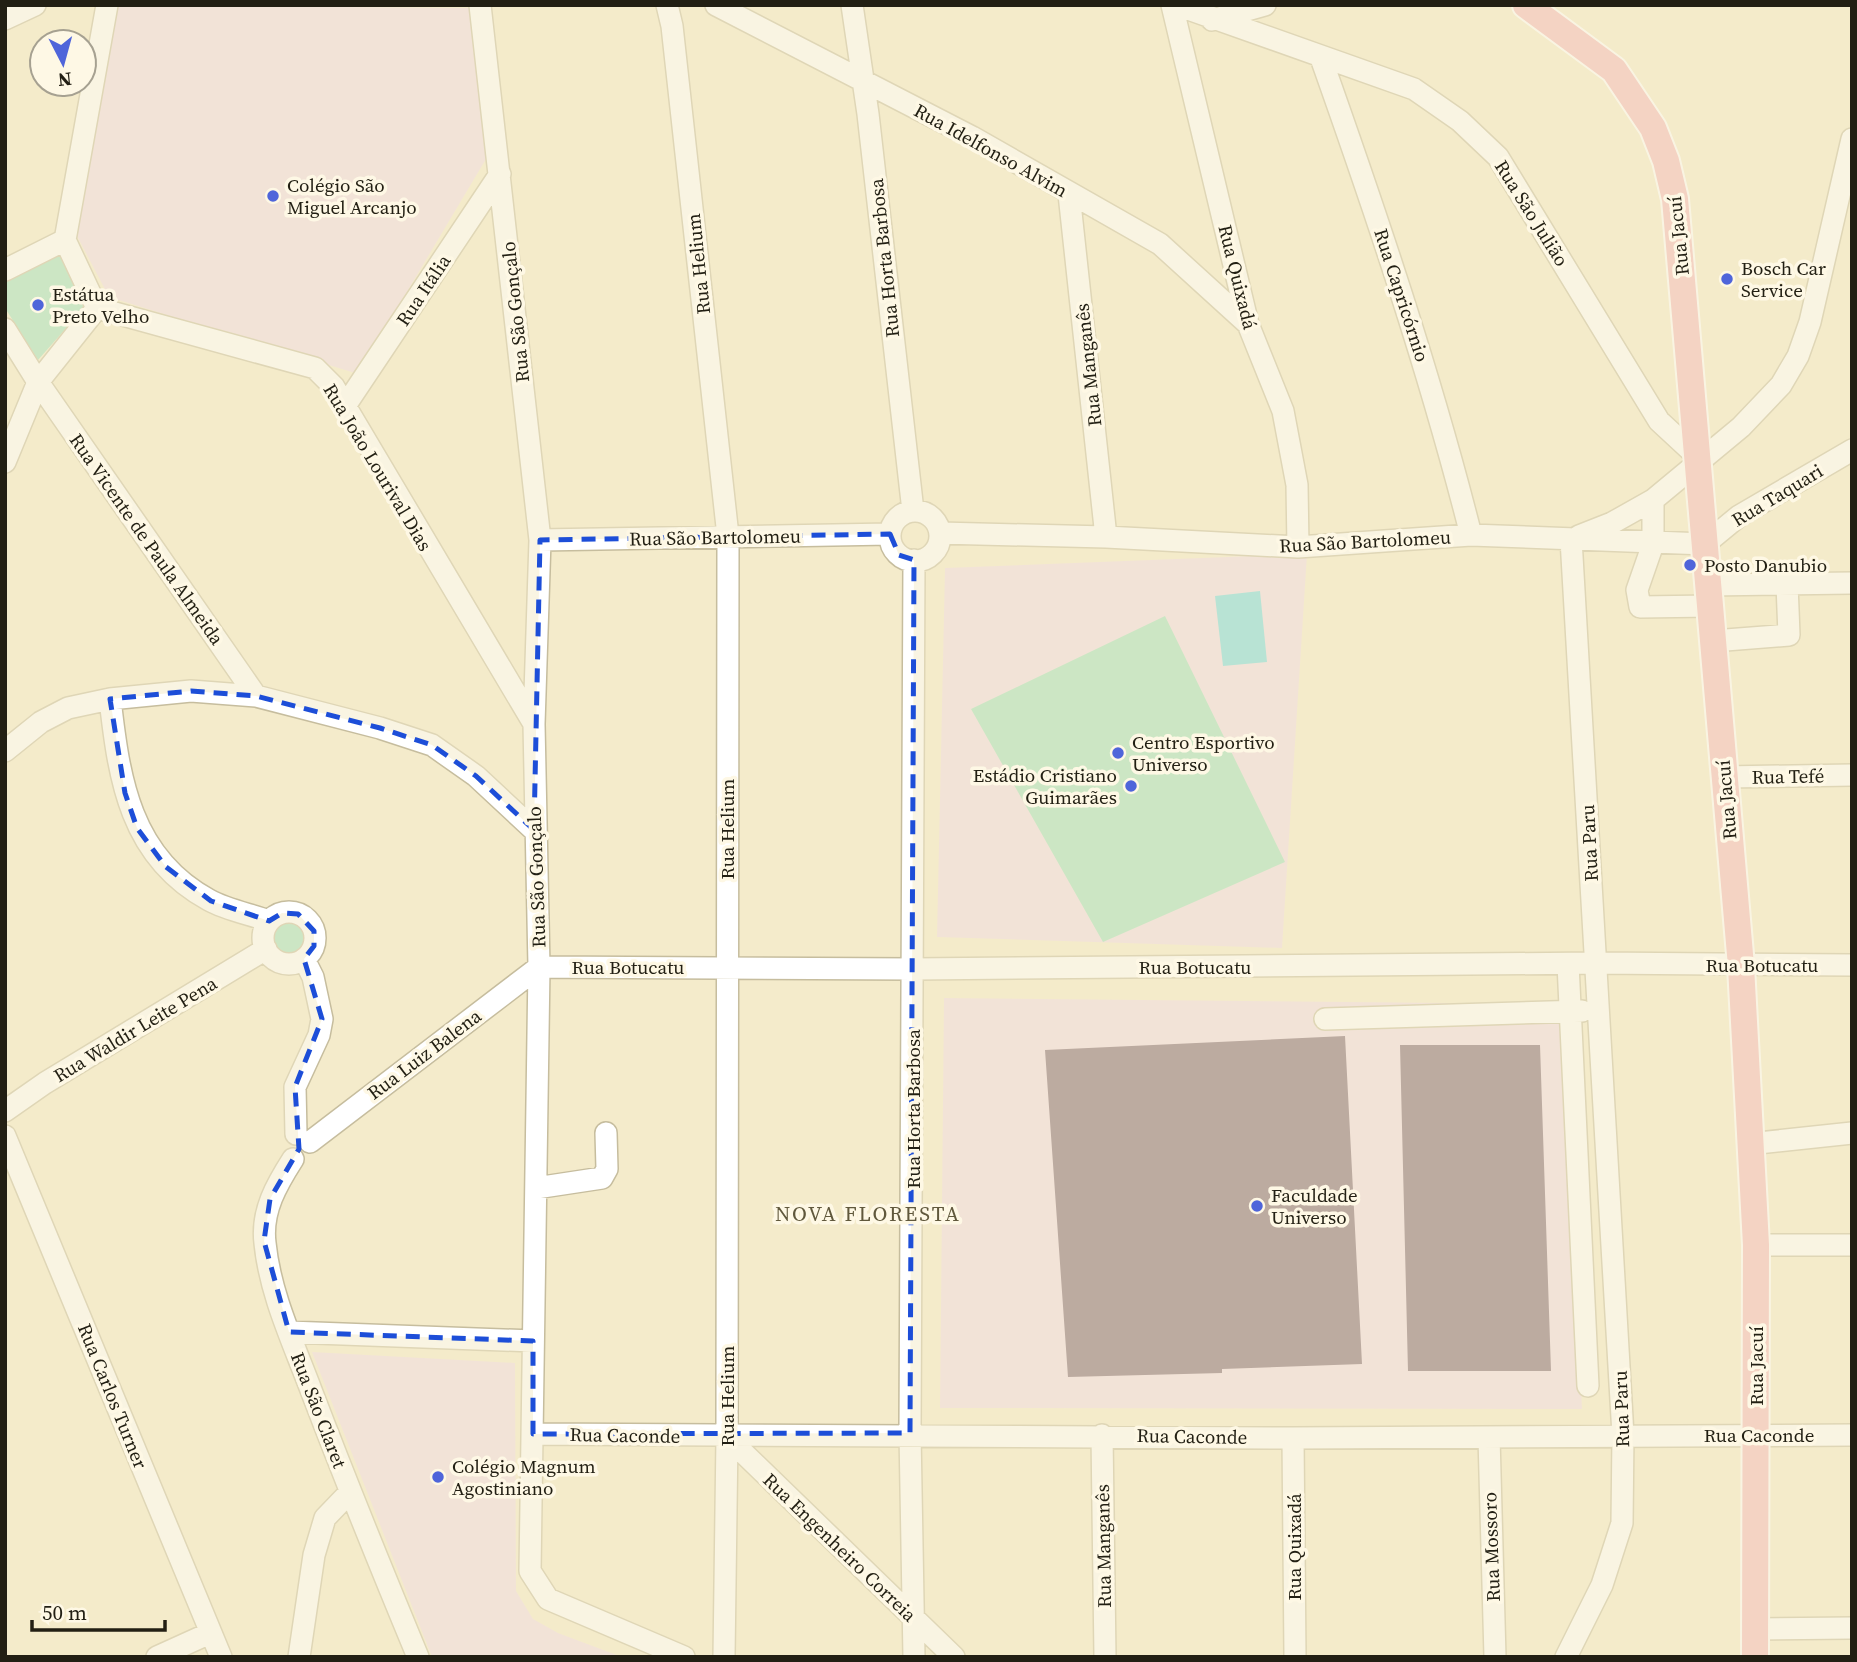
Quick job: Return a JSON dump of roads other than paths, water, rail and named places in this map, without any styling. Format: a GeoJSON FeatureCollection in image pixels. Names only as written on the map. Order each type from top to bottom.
{"type":"FeatureCollection","features":[{"type":"Feature","properties":{"kind":"main road","name":"Rua Jacuí"},"geometry":{"type":"LineString","coordinates":[[1526,5],[1614,70],[1653,128],[1666,161],[1675,199],[1700,459],[1741,966],[1756,1245],[1755,1657]]}},
{"type":"Feature","properties":{"kind":"street"},"geometry":{"type":"LineString","coordinates":[[5,19],[35,5]]}},
{"type":"Feature","properties":{"kind":"street"},"geometry":{"type":"LineString","coordinates":[[5,462],[38,382],[97,308],[65,240],[107,5]]}},
{"type":"Feature","properties":{"kind":"street","name":"Rua São Gonçalo"},"geometry":{"type":"LineString","coordinates":[[480,5],[540,540],[534,724],[534,830],[539,967],[530,1571],[537,1586],[548,1599],[684,1657]]}},
{"type":"Feature","properties":{"kind":"street","name":"Rua Helium"},"geometry":{"type":"LineString","coordinates":[[667,5],[674,40],[728,537],[727,1437],[724,1657]]}},
{"type":"Feature","properties":{"kind":"street","name":"Rua Idelfonso Alvim"},"geometry":{"type":"LineString","coordinates":[[716,5],[972,137],[1160,244],[1248,324]]}},
{"type":"Feature","properties":{"kind":"street","name":"Rua Horta Barbosa"},"geometry":{"type":"LineString","coordinates":[[852,5],[912,511]]}},
{"type":"Feature","properties":{"kind":"street","name":"Rua São Julião"},"geometry":{"type":"LineString","coordinates":[[1174,5],[1414,89],[1460,121],[1498,157],[1660,422],[1700,459]]}},
{"type":"Feature","properties":{"kind":"street","name":"Rua Quixadá"},"geometry":{"type":"LineString","coordinates":[[1174,5],[1248,324],[1283,411],[1297,485],[1298,547]]}},
{"type":"Feature","properties":{"kind":"street"},"geometry":{"type":"LineString","coordinates":[[1212,20],[1265,5]]}},
{"type":"Feature","properties":{"kind":"street","name":"Rua Capricórnio"},"geometry":{"type":"LineString","coordinates":[[1321,58],[1387,246],[1436,400],[1471,535]]}},
{"type":"Feature","properties":{"kind":"street"},"geometry":{"type":"LineString","coordinates":[[1571,539],[1612,523],[1653,500],[1765,404],[1781,385],[1798,355],[1810,322],[1852,139]]}},
{"type":"Feature","properties":{"kind":"street","name":"Rua Itália"},"geometry":{"type":"LineString","coordinates":[[345,406],[500,174]]}},
{"type":"Feature","properties":{"kind":"street","name":"Rua Manganês"},"geometry":{"type":"LineString","coordinates":[[1069,194],[1106,537]]}},
{"type":"Feature","properties":{"kind":"street"},"geometry":{"type":"LineString","coordinates":[[5,270],[65,240]]}},
{"type":"Feature","properties":{"kind":"street","name":"Rua João Lourival Dias"},"geometry":{"type":"LineString","coordinates":[[97,308],[314,368],[334,387],[534,724]]}},
{"type":"Feature","properties":{"kind":"street","name":"Rua Vicente de Paula Almeida"},"geometry":{"type":"LineString","coordinates":[[5,329],[38,382],[256,696]]}},
{"type":"Feature","properties":{"kind":"street","name":"Rua Taquari"},"geometry":{"type":"LineString","coordinates":[[1705,544],[1739,516],[1852,450]]}},
{"type":"Feature","properties":{"kind":"street"},"geometry":{"type":"LineString","coordinates":[[1653,500],[1653,544],[1637,590],[1640,607],[1787,584],[1852,583]]}},
{"type":"Feature","properties":{"kind":"street"},"geometry":{"type":"LineString","coordinates":[[912,511],[933,519],[940,533],[936,549],[922,560],[914,561],[899,555],[891,542],[890,534],[899,517],[912,511]]}},
{"type":"Feature","properties":{"kind":"street","name":"Rua São Bartolomeu"},"geometry":{"type":"LineString","coordinates":[[940,533],[1106,537],[1298,547],[1471,535],[1705,544]]}},
{"type":"Feature","properties":{"kind":"street","name":"Rua São Bartolomeu"},"geometry":{"type":"LineString","coordinates":[[540,540],[890,534]]}},
{"type":"Feature","properties":{"kind":"street","name":"Rua Paru"},"geometry":{"type":"LineString","coordinates":[[1566,1657],[1602,1585],[1622,1523],[1623,1435],[1571,539]]}},
{"type":"Feature","properties":{"kind":"street","name":"Rua Horta Barbosa"},"geometry":{"type":"LineString","coordinates":[[914,561],[910,1433],[914,1657]]}},
{"type":"Feature","properties":{"kind":"street"},"geometry":{"type":"LineString","coordinates":[[1713,640],[1788,635],[1787,584]]}},
{"type":"Feature","properties":{"kind":"street"},"geometry":{"type":"LineString","coordinates":[[5,751],[41,722],[68,708],[110,699],[191,691],[256,696],[380,728],[432,745],[476,776],[534,830]]}},
{"type":"Feature","properties":{"kind":"street"},"geometry":{"type":"LineString","coordinates":[[110,699],[125,793],[137,828],[166,867],[187,886],[211,901],[269,921],[290,912],[305,918],[315,939],[304,959],[292,964],[279,962],[266,949],[263,935],[269,921]]}},
{"type":"Feature","properties":{"kind":"street","name":"Rua Tefé"},"geometry":{"type":"LineString","coordinates":[[1724,777],[1852,775]]}},
{"type":"Feature","properties":{"kind":"street","name":"Rua Waldir Leite Pena"},"geometry":{"type":"LineString","coordinates":[[5,1111],[45,1083],[266,949]]}},
{"type":"Feature","properties":{"kind":"street"},"geometry":{"type":"LineString","coordinates":[[303,1138],[295,1087],[319,1035],[322,1019],[313,977],[304,959]]}},
{"type":"Feature","properties":{"kind":"street","name":"Rua Botucatu"},"geometry":{"type":"LineString","coordinates":[[539,967],[914,969],[1596,963],[1852,965]]}},
{"type":"Feature","properties":{"kind":"street"},"geometry":{"type":"LineString","coordinates":[[1568,964],[1588,1386]]}},
{"type":"Feature","properties":{"kind":"street","name":"Rua Luiz Balena"},"geometry":{"type":"LineString","coordinates":[[303,1138],[539,967]]}},
{"type":"Feature","properties":{"kind":"street"},"geometry":{"type":"LineString","coordinates":[[1325,1019],[1598,1011]]}},
{"type":"Feature","properties":{"kind":"street"},"geometry":{"type":"LineString","coordinates":[[536,1188],[602,1178],[607,1169],[606,1133]]}},
{"type":"Feature","properties":{"kind":"street"},"geometry":{"type":"LineString","coordinates":[[1749,1144],[1852,1133]]}},
{"type":"Feature","properties":{"kind":"street","name":"Rua Carlos Turner"},"geometry":{"type":"LineString","coordinates":[[5,1136],[221,1657]]}},
{"type":"Feature","properties":{"kind":"street","name":"Rua São Claret"},"geometry":{"type":"LineString","coordinates":[[303,1138],[285,1143],[285,1151],[293,1159],[270,1199],[264,1241],[275,1290],[289,1332],[350,1492],[418,1657]]}},
{"type":"Feature","properties":{"kind":"street"},"geometry":{"type":"LineString","coordinates":[[1756,1245],[1852,1245]]}},
{"type":"Feature","properties":{"kind":"street"},"geometry":{"type":"LineString","coordinates":[[289,1332],[533,1341]]}},
{"type":"Feature","properties":{"kind":"street","name":"Rua Caconde"},"geometry":{"type":"LineString","coordinates":[[533,1434],[727,1437],[910,1433],[1293,1438],[1852,1435]]}},
{"type":"Feature","properties":{"kind":"street","name":"Rua Manganês"},"geometry":{"type":"LineString","coordinates":[[1102,1435],[1105,1657]]}},
{"type":"Feature","properties":{"kind":"street","name":"Rua Engenheiro Correia"},"geometry":{"type":"LineString","coordinates":[[727,1437],[954,1657]]}},
{"type":"Feature","properties":{"kind":"street","name":"Rua Mossoro"},"geometry":{"type":"LineString","coordinates":[[1489,1437],[1494,1657]]}},
{"type":"Feature","properties":{"kind":"street","name":"Rua Quixadá"},"geometry":{"type":"LineString","coordinates":[[1293,1438],[1295,1657]]}},
{"type":"Feature","properties":{"kind":"street"},"geometry":{"type":"LineString","coordinates":[[299,1657],[314,1555],[325,1518],[350,1492]]}},
{"type":"Feature","properties":{"kind":"street"},"geometry":{"type":"LineString","coordinates":[[1754,1629],[1852,1628]]}},
{"type":"Feature","properties":{"kind":"street"},"geometry":{"type":"LineString","coordinates":[[157,1657],[210,1633]]}},
{"type":"Feature","properties":{"kind":"water"},"geometry":{"type":"Polygon","coordinates":[[[1260,591],[1267,662],[1223,666],[1215,596],[1260,591]]]}},
{"type":"Feature","properties":{"kind":"place","name":"Colégio São Miguel Arcanjo"},"geometry":{"type":"Point","coordinates":[273,196]}},
{"type":"Feature","properties":{"kind":"place","name":"Bosch Car Service"},"geometry":{"type":"Point","coordinates":[1727,279]}},
{"type":"Feature","properties":{"kind":"place","name":"Estátua Preto Velho"},"geometry":{"type":"Point","coordinates":[38,305]}},
{"type":"Feature","properties":{"kind":"place","name":"Posto Danubio"},"geometry":{"type":"Point","coordinates":[1690,565]}},
{"type":"Feature","properties":{"kind":"place","name":"Centro Esportivo Universo"},"geometry":{"type":"Point","coordinates":[1118,753]}},
{"type":"Feature","properties":{"kind":"place","name":"Estádio Cristiano Guimarães"},"geometry":{"type":"Point","coordinates":[1131,786]}},
{"type":"Feature","properties":{"kind":"place","name":"Faculdade Universo"},"geometry":{"type":"Point","coordinates":[1257,1206]}},
{"type":"Feature","properties":{"kind":"place","name":"Colégio Magnum Agostiniano"},"geometry":{"type":"Point","coordinates":[438,1477]}},
{"type":"Feature","properties":{"kind":"district","name":"NOVA FLORESTA"},"geometry":{"type":"Point","coordinates":[868,1214]}}]}
